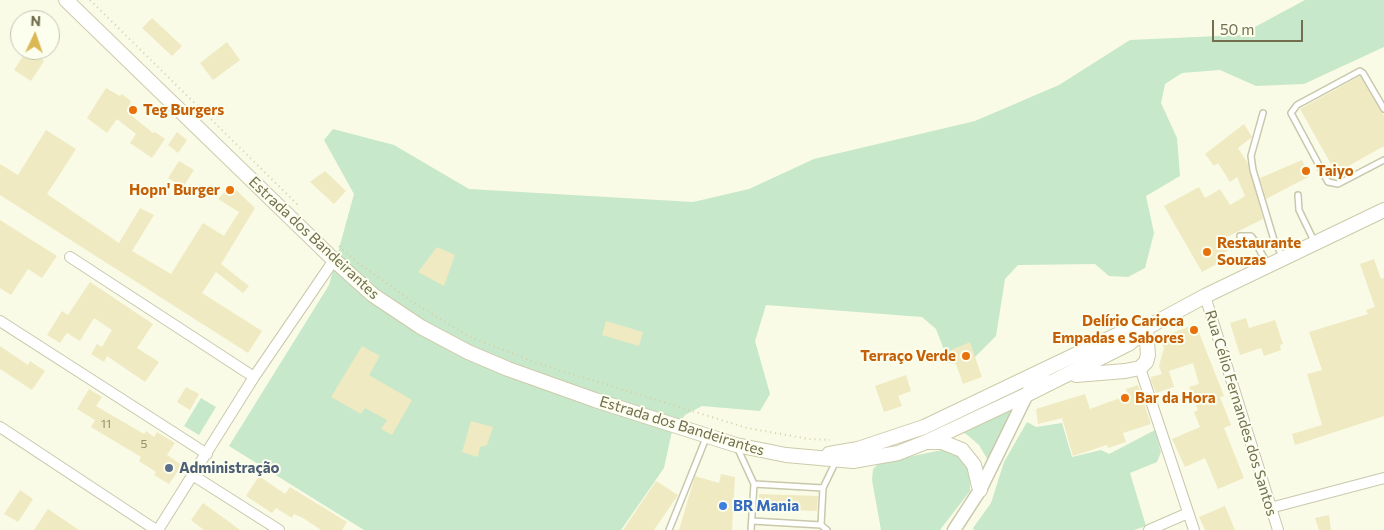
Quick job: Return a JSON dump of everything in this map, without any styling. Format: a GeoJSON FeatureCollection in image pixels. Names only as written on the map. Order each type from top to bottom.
{"type":"FeatureCollection","features":[{"type":"Feature","properties":{"kind":"main road","name":"Estrada dos Bandeirantes"},"geometry":{"type":"LineString","coordinates":[[66,0],[334,260],[373,295],[421,327],[468,352],[508,369],[595,400],[736,445],[786,455],[836,460],[874,458],[898,453],[926,442],[1063,377],[1130,342],[1146,328],[1205,296],[1384,210]]}},
{"type":"Feature","properties":{"kind":"main road","name":"Estrada dos Bandeirantes"},"geometry":{"type":"LineString","coordinates":[[811,457],[858,449],[924,427],[1123,332],[1137,327],[1146,328]]}},
{"type":"Feature","properties":{"kind":"main road"},"geometry":{"type":"LineString","coordinates":[[1063,377],[1100,371],[1125,371],[1140,368],[1146,362],[1148,354],[1146,328]]}},
{"type":"Feature","properties":{"kind":"main road"},"geometry":{"type":"LineString","coordinates":[[926,442],[942,442],[962,450],[974,465],[980,490]]}},
{"type":"Feature","properties":{"kind":"street"},"geometry":{"type":"LineString","coordinates":[[70,257],[254,377]]}},
{"type":"Feature","properties":{"kind":"street"},"geometry":{"type":"LineString","coordinates":[[0,428],[157,530],[194,476],[254,377],[334,260]]}},
{"type":"Feature","properties":{"kind":"street","name":"Rua Célio Fernandes dos Santos"},"geometry":{"type":"LineString","coordinates":[[1205,296],[1278,530]]}},
{"type":"Feature","properties":{"kind":"street"},"geometry":{"type":"LineString","coordinates":[[0,321],[207,454]]}},
{"type":"Feature","properties":{"kind":"street"},"geometry":{"type":"LineString","coordinates":[[1140,368],[1194,530]]}},
{"type":"Feature","properties":{"kind":"street"},"geometry":{"type":"LineString","coordinates":[[954,530],[980,490],[1031,386],[1046,369]]}},
{"type":"Feature","properties":{"kind":"street"},"geometry":{"type":"LineString","coordinates":[[194,476],[279,530]]}},
{"type":"Feature","properties":{"kind":"street"},"geometry":{"type":"LineString","coordinates":[[1270,508],[1384,478]]}},
{"type":"Feature","properties":{"kind":"street"},"geometry":{"type":"LineString","coordinates":[[1149,530],[1188,513]]}},
{"type":"Feature","properties":{"kind":"lane"},"geometry":{"type":"LineString","coordinates":[[1384,109],[1360,71],[1297,105],[1291,113],[1328,182],[1338,184],[1384,160]]}},
{"type":"Feature","properties":{"kind":"lane"},"geometry":{"type":"LineString","coordinates":[[1263,113],[1251,156],[1253,170],[1274,240],[1284,258]]}},
{"type":"Feature","properties":{"kind":"lane"},"geometry":{"type":"LineString","coordinates":[[1298,195],[1299,210],[1315,243]]}},
{"type":"Feature","properties":{"kind":"lane"},"geometry":{"type":"LineString","coordinates":[[1240,236],[1251,236],[1268,266]]}},
{"type":"Feature","properties":{"kind":"lane"},"geometry":{"type":"LineString","coordinates":[[667,530],[706,436]]}},
{"type":"Feature","properties":{"kind":"lane"},"geometry":{"type":"LineString","coordinates":[[736,445],[754,484],[751,530]]}},
{"type":"Feature","properties":{"kind":"lane"},"geometry":{"type":"LineString","coordinates":[[821,525],[824,488],[836,460]]}},
{"type":"Feature","properties":{"kind":"lane"},"geometry":{"type":"LineString","coordinates":[[754,484],[824,488]]}},
{"type":"Feature","properties":{"kind":"lane"},"geometry":{"type":"LineString","coordinates":[[752,521],[821,525],[827,530]]}},
{"type":"Feature","properties":{"kind":"path"},"geometry":{"type":"LineString","coordinates":[[90,0],[302,209]]}},
{"type":"Feature","properties":{"kind":"path"},"geometry":{"type":"LineString","coordinates":[[335,242],[357,262],[413,302],[468,336],[488,344],[543,365],[747,428],[809,439],[839,440]]}},
{"type":"Feature","properties":{"kind":"green space"},"geometry":{"type":"Polygon","coordinates":[[[1305,0],[1384,0],[1384,47],[1304,84],[1256,86],[1220,70],[1182,73],[1165,84],[1161,103],[1177,138],[1180,176],[1146,196],[1154,233],[1145,268],[1128,277],[1109,276],[1095,264],[1018,265],[1005,279],[996,336],[968,364],[949,363],[936,329],[922,317],[766,305],[755,341],[770,394],[760,411],[702,406],[685,415],[672,431],[664,468],[621,530],[364,530],[229,446],[329,285],[354,194],[324,140],[333,129],[394,145],[469,189],[693,202],[749,189],[814,159],[975,121],[1059,85],[1130,40],[1240,35],[1305,0]]]}},
{"type":"Feature","properties":{"kind":"green space"},"geometry":{"type":"Polygon","coordinates":[[[201,398],[216,407],[199,435],[184,426],[201,398]]]}},
{"type":"Feature","properties":{"kind":"green space"},"geometry":{"type":"Polygon","coordinates":[[[1018,403],[989,462],[979,445],[966,434],[957,431],[1018,403]]]}},
{"type":"Feature","properties":{"kind":"green space"},"geometry":{"type":"Polygon","coordinates":[[[1027,422],[1036,427],[1062,423],[1072,457],[1101,450],[1109,454],[1155,430],[1161,452],[1157,462],[1130,473],[1146,526],[1134,530],[974,530],[973,528],[991,503],[1004,462],[1027,422]]]}},
{"type":"Feature","properties":{"kind":"green space"},"geometry":{"type":"Polygon","coordinates":[[[947,449],[960,453],[971,472],[970,491],[940,530],[881,530],[872,480],[873,469],[879,463],[947,449]]]}},
{"type":"Feature","properties":{"kind":"building"},"geometry":{"type":"Polygon","coordinates":[[[152,18],[182,46],[172,56],[142,28],[152,18]]]}},
{"type":"Feature","properties":{"kind":"building"},"geometry":{"type":"Polygon","coordinates":[[[227,42],[240,60],[213,80],[200,63],[227,42]]]}},
{"type":"Feature","properties":{"kind":"building"},"geometry":{"type":"Polygon","coordinates":[[[20,60],[44,61],[31,81],[14,70],[20,60]]]}},
{"type":"Feature","properties":{"kind":"building"},"geometry":{"type":"Polygon","coordinates":[[[1360,76],[1384,116],[1384,146],[1336,173],[1300,109],[1360,76]]]}},
{"type":"Feature","properties":{"kind":"building"},"geometry":{"type":"Polygon","coordinates":[[[106,88],[120,96],[122,94],[131,101],[130,103],[138,108],[132,116],[153,133],[155,132],[165,139],[152,158],[130,143],[136,134],[117,119],[107,133],[87,118],[106,88]]]}},
{"type":"Feature","properties":{"kind":"building"},"geometry":{"type":"Polygon","coordinates":[[[1244,124],[1252,137],[1238,148],[1248,164],[1263,219],[1227,237],[1233,248],[1223,253],[1226,259],[1202,272],[1164,206],[1199,187],[1205,198],[1220,189],[1230,205],[1245,196],[1237,177],[1230,182],[1218,163],[1214,166],[1205,154],[1244,124]]]}},
{"type":"Feature","properties":{"kind":"building"},"geometry":{"type":"Polygon","coordinates":[[[46,130],[76,149],[47,194],[119,243],[140,208],[154,215],[132,251],[171,274],[203,223],[224,236],[239,212],[218,199],[231,185],[255,208],[221,264],[249,286],[243,293],[216,272],[202,293],[262,331],[248,353],[0,195],[0,164],[18,175],[46,130]]]}},
{"type":"Feature","properties":{"kind":"building"},"geometry":{"type":"Polygon","coordinates":[[[177,132],[187,140],[178,153],[168,145],[177,132]]]}},
{"type":"Feature","properties":{"kind":"building"},"geometry":{"type":"Polygon","coordinates":[[[1302,160],[1310,176],[1266,199],[1260,178],[1302,160]]]}},
{"type":"Feature","properties":{"kind":"building"},"geometry":{"type":"Polygon","coordinates":[[[179,161],[194,170],[183,187],[168,178],[179,161]]]}},
{"type":"Feature","properties":{"kind":"building"},"geometry":{"type":"Polygon","coordinates":[[[325,171],[346,191],[334,204],[310,182],[325,171]]]}},
{"type":"Feature","properties":{"kind":"building"},"geometry":{"type":"Polygon","coordinates":[[[0,220],[57,256],[42,278],[28,269],[11,295],[0,288],[0,220]]]}},
{"type":"Feature","properties":{"kind":"building"},"geometry":{"type":"Polygon","coordinates":[[[437,247],[455,255],[444,286],[418,272],[437,247]]]}},
{"type":"Feature","properties":{"kind":"building"},"geometry":{"type":"Polygon","coordinates":[[[1374,259],[1381,279],[1384,278],[1384,416],[1295,445],[1292,434],[1322,425],[1307,374],[1322,370],[1309,332],[1368,314],[1366,310],[1375,307],[1360,264],[1374,259]]]}},
{"type":"Feature","properties":{"kind":"building"},"geometry":{"type":"Polygon","coordinates":[[[90,282],[153,324],[137,348],[159,362],[145,382],[107,356],[104,362],[91,354],[97,344],[102,347],[112,330],[94,318],[80,341],[67,333],[60,343],[47,335],[62,311],[68,315],[90,282]]]}},
{"type":"Feature","properties":{"kind":"building"},"geometry":{"type":"Polygon","coordinates":[[[1246,318],[1249,328],[1275,320],[1283,344],[1280,345],[1281,350],[1264,356],[1261,348],[1240,355],[1230,323],[1246,318]]]}},
{"type":"Feature","properties":{"kind":"building"},"geometry":{"type":"Polygon","coordinates":[[[606,321],[643,332],[639,346],[602,335],[606,321]]]}},
{"type":"Feature","properties":{"kind":"building"},"geometry":{"type":"Polygon","coordinates":[[[1191,326],[1198,330],[1224,396],[1220,397],[1231,425],[1224,428],[1244,478],[1218,489],[1205,458],[1185,467],[1172,439],[1200,427],[1194,412],[1198,410],[1189,387],[1199,384],[1193,363],[1169,371],[1174,387],[1156,393],[1151,377],[1162,374],[1159,366],[1164,348],[1159,338],[1191,326]]]}},
{"type":"Feature","properties":{"kind":"building"},"geometry":{"type":"Polygon","coordinates":[[[970,342],[982,377],[963,384],[951,350],[970,342]]]}},
{"type":"Feature","properties":{"kind":"building"},"geometry":{"type":"Polygon","coordinates":[[[0,346],[28,365],[30,361],[45,371],[32,390],[0,369],[0,346]]]}},
{"type":"Feature","properties":{"kind":"building"},"geometry":{"type":"Polygon","coordinates":[[[362,346],[380,356],[369,375],[412,400],[392,435],[381,429],[387,420],[365,408],[361,414],[331,397],[362,346]]]}},
{"type":"Feature","properties":{"kind":"building"},"geometry":{"type":"Polygon","coordinates":[[[906,375],[911,391],[898,396],[902,406],[884,412],[875,386],[906,375]]]}},
{"type":"Feature","properties":{"kind":"building"},"geometry":{"type":"Polygon","coordinates":[[[1138,385],[1151,424],[1123,433],[1126,442],[1108,448],[1107,445],[1073,456],[1062,418],[1038,424],[1036,409],[1085,394],[1090,409],[1128,395],[1126,389],[1138,385]]]}},
{"type":"Feature","properties":{"kind":"building"},"geometry":{"type":"Polygon","coordinates":[[[186,387],[199,394],[190,410],[177,402],[186,387]]]}},
{"type":"Feature","properties":{"kind":"building"},"geometry":{"type":"Polygon","coordinates":[[[89,389],[102,397],[96,406],[144,434],[146,431],[154,437],[157,432],[175,443],[167,455],[182,465],[169,484],[154,475],[156,472],[139,461],[141,457],[91,427],[95,420],[77,409],[89,389]]]}},
{"type":"Feature","properties":{"kind":"building"},"geometry":{"type":"Polygon","coordinates":[[[471,421],[493,427],[487,445],[480,447],[478,457],[462,452],[471,421]]]}},
{"type":"Feature","properties":{"kind":"building"},"geometry":{"type":"Polygon","coordinates":[[[721,474],[735,477],[732,530],[679,530],[695,476],[719,483],[721,474]]]}},
{"type":"Feature","properties":{"kind":"building"},"geometry":{"type":"Polygon","coordinates":[[[259,476],[285,494],[290,487],[347,522],[342,530],[321,530],[294,514],[292,518],[276,508],[272,513],[246,496],[259,476]]]}},
{"type":"Feature","properties":{"kind":"building"},"geometry":{"type":"Polygon","coordinates":[[[656,481],[678,495],[654,530],[623,530],[656,481]]]}},
{"type":"Feature","properties":{"kind":"building"},"geometry":{"type":"Polygon","coordinates":[[[20,490],[33,499],[18,522],[4,514],[20,490]]]}},
{"type":"Feature","properties":{"kind":"building"},"geometry":{"type":"Polygon","coordinates":[[[759,494],[818,496],[817,511],[759,509],[759,494]]]}},
{"type":"Feature","properties":{"kind":"building"},"geometry":{"type":"Polygon","coordinates":[[[203,503],[240,530],[204,530],[191,520],[203,503]]]}},
{"type":"Feature","properties":{"kind":"building"},"geometry":{"type":"Polygon","coordinates":[[[1225,506],[1235,530],[1205,530],[1199,517],[1225,506]]]}},
{"type":"Feature","properties":{"kind":"building"},"geometry":{"type":"Polygon","coordinates":[[[48,509],[79,530],[34,530],[48,509]]]}},
{"type":"Feature","properties":{"kind":"building"},"geometry":{"type":"Polygon","coordinates":[[[1329,515],[1331,530],[1319,530],[1315,518],[1329,515]]]}},
{"type":"Feature","properties":{"kind":"place","name":"Teg Burgers"},"geometry":{"type":"Point","coordinates":[133,110]}},
{"type":"Feature","properties":{"kind":"place","name":"Taiyo"},"geometry":{"type":"Point","coordinates":[1306,171]}},
{"type":"Feature","properties":{"kind":"place","name":"Hopn' Burger"},"geometry":{"type":"Point","coordinates":[230,190]}},
{"type":"Feature","properties":{"kind":"place","name":"Restaurante Souzas"},"geometry":{"type":"Point","coordinates":[1207,252]}},
{"type":"Feature","properties":{"kind":"place","name":"Delírio Carioca Empadas e Sabores"},"geometry":{"type":"Point","coordinates":[1194,330]}},
{"type":"Feature","properties":{"kind":"place","name":"Terraço Verde"},"geometry":{"type":"Point","coordinates":[966,356]}},
{"type":"Feature","properties":{"kind":"place","name":"Bar da Hora"},"geometry":{"type":"Point","coordinates":[1125,398]}},
{"type":"Feature","properties":{"kind":"place","name":"Administração"},"geometry":{"type":"Point","coordinates":[169,468]}},
{"type":"Feature","properties":{"kind":"place","name":"BR Mania"},"geometry":{"type":"Point","coordinates":[723,506]}}]}
